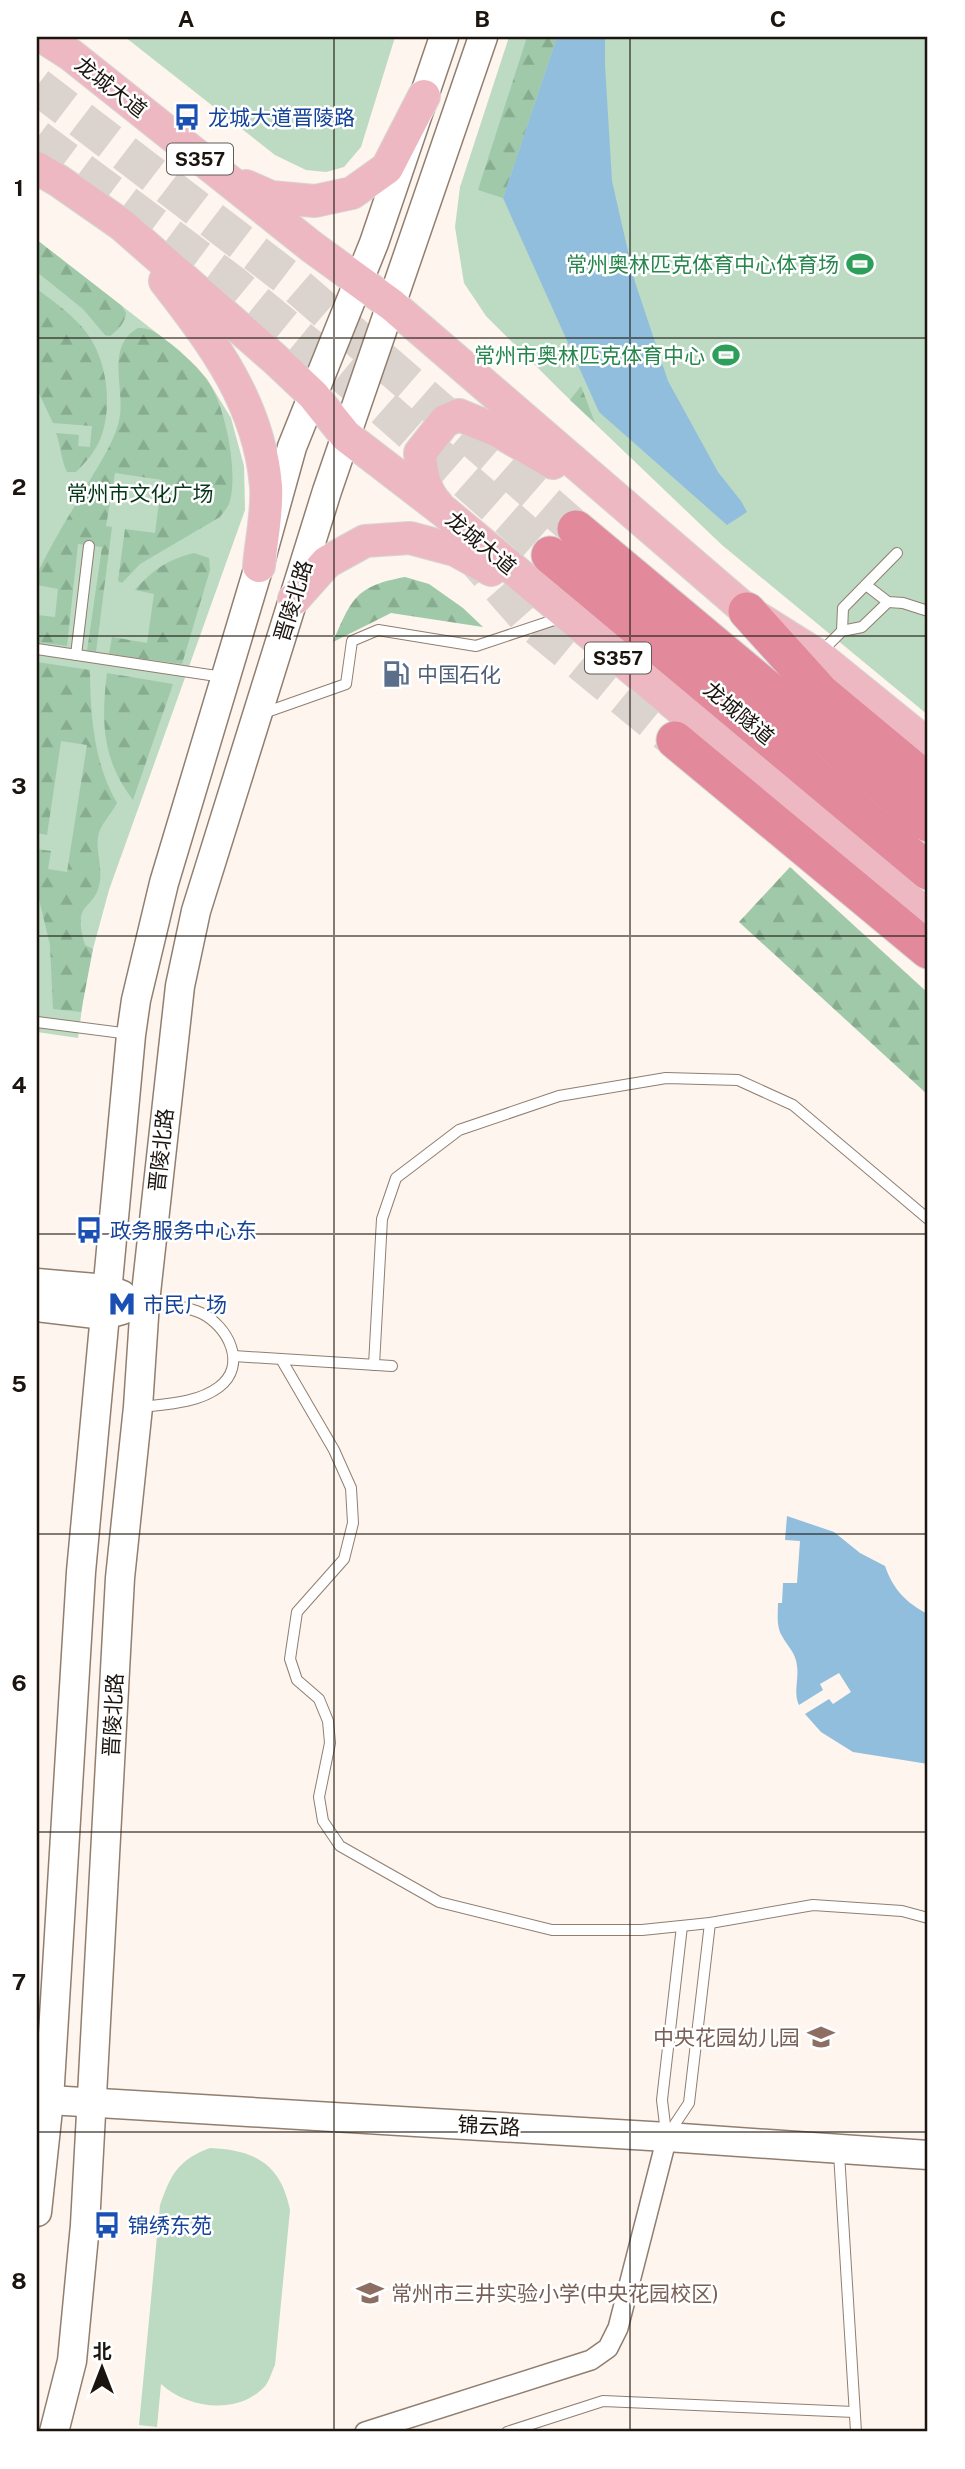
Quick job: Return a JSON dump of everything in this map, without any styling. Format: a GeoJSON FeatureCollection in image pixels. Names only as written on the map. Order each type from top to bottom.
{"type":"FeatureCollection","features":[{"type":"Feature","properties":{"kind":"highway","name":"龙城隧道"},"geometry":{"type":"LineString","coordinates":[[576,529],[928,823]]}},
{"type":"Feature","properties":{"kind":"highway","name":"龙城隧道"},"geometry":{"type":"LineString","coordinates":[[550,555],[928,871]]}},
{"type":"Feature","properties":{"kind":"highway"},"geometry":{"type":"LineString","coordinates":[[747,611],[821,693],[928,782]]}},
{"type":"Feature","properties":{"kind":"highway"},"geometry":{"type":"LineString","coordinates":[[675,740],[928,950]]}},
{"type":"Feature","properties":{"kind":"main road","name":"龙城大道"},"geometry":{"type":"LineString","coordinates":[[43,37],[71,55],[218,174],[392,305],[747,611],[817,655],[928,745]]}},
{"type":"Feature","properties":{"kind":"main road","name":"晋陵北路"},"geometry":{"type":"LineString","coordinates":[[37,2211],[81,1572],[136,1000],[164,883],[292,447],[374,243],[444,37]]}},
{"type":"Feature","properties":{"kind":"main road","name":"晋陵北路"},"geometry":{"type":"LineString","coordinates":[[54,2432],[72,2361],[85,2225],[120,1577],[138,1407],[145,1302],[180,986],[196,911],[327,491],[483,37]]}},
{"type":"Feature","properties":{"kind":"main road"},"geometry":{"type":"LineString","coordinates":[[218,174],[271,197],[315,201],[352,193],[387,167],[424,96]]}},
{"type":"Feature","properties":{"kind":"main road","name":"龙城大道"},"geometry":{"type":"LineString","coordinates":[[37,168],[60,180],[122,225],[313,395],[346,436],[446,513],[928,916]]}},
{"type":"Feature","properties":{"kind":"main road"},"geometry":{"type":"LineString","coordinates":[[122,225],[192,316],[232,375],[254,425],[266,487],[259,566]]}},
{"type":"Feature","properties":{"kind":"main road"},"geometry":{"type":"LineString","coordinates":[[446,513],[429,496],[420,453],[445,421],[459,415],[498,431],[624,505]]}},
{"type":"Feature","properties":{"kind":"main road"},"geometry":{"type":"LineString","coordinates":[[294,599],[327,562],[365,541],[410,538],[455,550],[563,611]]}},
{"type":"Feature","properties":{"kind":"main road"},"geometry":{"type":"LineString","coordinates":[[37,1283],[105,1302]]}},
{"type":"Feature","properties":{"kind":"main road"},"geometry":{"type":"LineString","coordinates":[[37,1307],[145,1302]]}},
{"type":"Feature","properties":{"kind":"main road","name":"锦云路"},"geometry":{"type":"LineString","coordinates":[[43,2100],[928,2155]]}},
{"type":"Feature","properties":{"kind":"street"},"geometry":{"type":"LineString","coordinates":[[365,2432],[591,2360],[608,2348],[618,2328],[667,2137]]}},
{"type":"Feature","properties":{"kind":"lane"},"geometry":{"type":"LineString","coordinates":[[76,655],[89,546]]}},
{"type":"Feature","properties":{"kind":"lane"},"geometry":{"type":"LineString","coordinates":[[842,631],[843,608],[897,553]]}},
{"type":"Feature","properties":{"kind":"lane"},"geometry":{"type":"LineString","coordinates":[[866,585],[888,602],[903,603],[928,611]]}},
{"type":"Feature","properties":{"kind":"lane"},"geometry":{"type":"LineString","coordinates":[[817,655],[842,631],[862,627],[888,602]]}},
{"type":"Feature","properties":{"kind":"lane"},"geometry":{"type":"LineString","coordinates":[[257,715],[346,684],[352,641],[378,630],[476,646],[563,611]]}},
{"type":"Feature","properties":{"kind":"lane"},"geometry":{"type":"LineString","coordinates":[[37,649],[225,677]]}},
{"type":"Feature","properties":{"kind":"lane"},"geometry":{"type":"LineString","coordinates":[[37,1022],[131,1035]]}},
{"type":"Feature","properties":{"kind":"lane"},"geometry":{"type":"LineString","coordinates":[[374,1365],[382,1219],[396,1178],[459,1129],[559,1096],[666,1078],[738,1080],[793,1105],[928,1219]]}},
{"type":"Feature","properties":{"kind":"lane"},"geometry":{"type":"LineString","coordinates":[[138,1407],[195,1399],[220,1387],[231,1372],[234,1356],[226,1334],[201,1314],[145,1302]]}},
{"type":"Feature","properties":{"kind":"lane"},"geometry":{"type":"LineString","coordinates":[[234,1356],[392,1366]]}},
{"type":"Feature","properties":{"kind":"lane"},"geometry":{"type":"LineString","coordinates":[[281,1359],[334,1450],[351,1488],[353,1523],[344,1559],[297,1612],[290,1659],[297,1680],[319,1699],[328,1721],[330,1743],[319,1797],[323,1821],[340,1846],[439,1902],[552,1930],[642,1930],[710,1923],[813,1905],[902,1910],[928,1918]]}},
{"type":"Feature","properties":{"kind":"lane"},"geometry":{"type":"LineString","coordinates":[[667,2137],[689,2103],[710,1923]]}},
{"type":"Feature","properties":{"kind":"lane"},"geometry":{"type":"LineString","coordinates":[[667,2137],[662,2101],[682,1926]]}},
{"type":"Feature","properties":{"kind":"lane"},"geometry":{"type":"LineString","coordinates":[[839,2149],[856,2432]]}},
{"type":"Feature","properties":{"kind":"lane"},"geometry":{"type":"LineString","coordinates":[[507,2432],[603,2401],[854,2412]]}},
{"type":"Feature","properties":{"kind":"green space"},"geometry":{"type":"Polygon","coordinates":[[[125,37],[395,37],[361,147],[344,167],[326,172],[306,170],[275,155],[125,37]]]}},
{"type":"Feature","properties":{"kind":"green space","name":"常州市奥林匹克体育中心"},"geometry":{"type":"Polygon","coordinates":[[[509,37],[928,37],[928,715],[722,545],[486,316],[464,283],[455,227],[460,187],[509,37]]]}},
{"type":"Feature","properties":{"kind":"green space"},"geometry":{"type":"Polygon","coordinates":[[[527,37],[557,37],[503,198],[478,190],[527,37]]]}},
{"type":"Feature","properties":{"kind":"green space","name":"常州市文化广场"},"geometry":{"type":"Polygon","coordinates":[[[37,240],[180,351],[207,379],[231,418],[244,466],[245,510],[109,890],[87,971],[78,1038],[37,1032],[37,240]]]}},
{"type":"Feature","properties":{"kind":"green space"},"geometry":{"type":"Polygon","coordinates":[[[37,240],[122,306],[125,317],[113,334],[105,335],[83,309],[37,272],[37,240]]]}},
{"type":"Feature","properties":{"kind":"green space"},"geometry":{"type":"Polygon","coordinates":[[[37,289],[69,314],[86,332],[99,355],[106,383],[107,411],[101,437],[76,472],[67,472],[56,433],[79,435],[78,446],[90,447],[92,426],[53,423],[37,389],[37,289]]]}},
{"type":"Feature","properties":{"kind":"green space"},"geometry":{"type":"Polygon","coordinates":[[[138,328],[156,333],[192,362],[215,394],[221,408],[232,460],[232,492],[229,504],[220,517],[140,564],[122,583],[118,581],[125,529],[155,533],[162,480],[115,473],[106,526],[112,527],[96,652],[87,651],[102,547],[78,544],[67,646],[37,642],[37,615],[55,617],[58,589],[37,585],[37,574],[113,439],[121,404],[119,356],[128,336],[138,328]]]}},
{"type":"Feature","properties":{"kind":"green space"},"geometry":{"type":"Polygon","coordinates":[[[581,386],[595,423],[570,400],[581,386]]]}},
{"type":"Feature","properties":{"kind":"green space"},"geometry":{"type":"Polygon","coordinates":[[[194,553],[209,558],[210,570],[182,664],[109,654],[112,637],[147,643],[154,594],[135,590],[162,566],[194,553]]]}},
{"type":"Feature","properties":{"kind":"green space"},"geometry":{"type":"Polygon","coordinates":[[[405,577],[429,584],[463,608],[483,627],[391,613],[333,642],[345,615],[358,596],[376,585],[405,577]]]}},
{"type":"Feature","properties":{"kind":"green space"},"geometry":{"type":"Polygon","coordinates":[[[37,662],[90,670],[91,704],[98,755],[117,803],[99,833],[100,881],[94,898],[82,913],[81,930],[85,945],[93,949],[81,1012],[53,1009],[50,945],[37,891],[37,849],[51,851],[48,869],[67,872],[87,745],[61,741],[47,835],[37,833],[37,662]]]}},
{"type":"Feature","properties":{"kind":"green space"},"geometry":{"type":"Polygon","coordinates":[[[107,673],[173,684],[133,800],[115,770],[106,740],[104,707],[107,673]]]}},
{"type":"Feature","properties":{"kind":"green space"},"geometry":{"type":"Polygon","coordinates":[[[790,867],[928,993],[928,1095],[739,922],[790,867]]]}},
{"type":"Feature","properties":{"kind":"green space"},"geometry":{"type":"Polygon","coordinates":[[[210,2148],[253,2156],[273,2171],[286,2194],[290,2210],[275,2365],[266,2385],[255,2395],[228,2405],[214,2406],[185,2399],[161,2384],[157,2427],[139,2425],[160,2205],[177,2169],[190,2158],[210,2148]]]}},
{"type":"Feature","properties":{"kind":"water"},"geometry":{"type":"Polygon","coordinates":[[[557,37],[605,37],[612,181],[635,282],[668,381],[718,472],[747,512],[727,525],[599,412],[503,198],[557,37]]]}},
{"type":"Feature","properties":{"kind":"water"},"geometry":{"type":"Polygon","coordinates":[[[787,1516],[834,1532],[860,1553],[885,1566],[901,1595],[928,1614],[928,1764],[853,1752],[821,1732],[805,1714],[829,1699],[833,1704],[851,1692],[839,1673],[820,1684],[823,1690],[799,1705],[796,1695],[796,1661],[780,1632],[778,1620],[778,1603],[782,1603],[783,1583],[797,1583],[800,1541],[785,1540],[787,1516]]]}},
{"type":"Feature","properties":{"kind":"tunnel"},"geometry":{"type":"LineString","coordinates":[[37,86],[289,279],[576,529]]}},
{"type":"Feature","properties":{"kind":"tunnel"},"geometry":{"type":"LineString","coordinates":[[37,138],[232,283],[380,405],[550,555]]}},
{"type":"Feature","properties":{"kind":"tunnel"},"geometry":{"type":"LineString","coordinates":[[464,546],[530,621],[675,740]]}},
{"type":"Feature","properties":{"kind":"place","name":"龙城大道晋陵路"},"geometry":{"type":"Point","coordinates":[187,117]}},
{"type":"Feature","properties":{"kind":"place","name":"常州奥林匹克体育中心体育场"},"geometry":{"type":"Point","coordinates":[860,264]}},
{"type":"Feature","properties":{"kind":"place","name":"常州市奥林匹克体育中心"},"geometry":{"type":"Point","coordinates":[726,355]}},
{"type":"Feature","properties":{"kind":"place","name":"中国石化"},"geometry":{"type":"Point","coordinates":[396,674]}},
{"type":"Feature","properties":{"kind":"place","name":"政务服务中心东"},"geometry":{"type":"Point","coordinates":[89,1230]}},
{"type":"Feature","properties":{"kind":"place","name":"市民广场"},"geometry":{"type":"Point","coordinates":[122,1304]}},
{"type":"Feature","properties":{"kind":"place","name":"中央花园幼儿园"},"geometry":{"type":"Point","coordinates":[821,2037]}},
{"type":"Feature","properties":{"kind":"place","name":"锦绣东苑"},"geometry":{"type":"Point","coordinates":[107,2225]}},
{"type":"Feature","properties":{"kind":"place","name":"常州市三井实验小学(中央花园校区)"},"geometry":{"type":"Point","coordinates":[370,2293]}}]}
